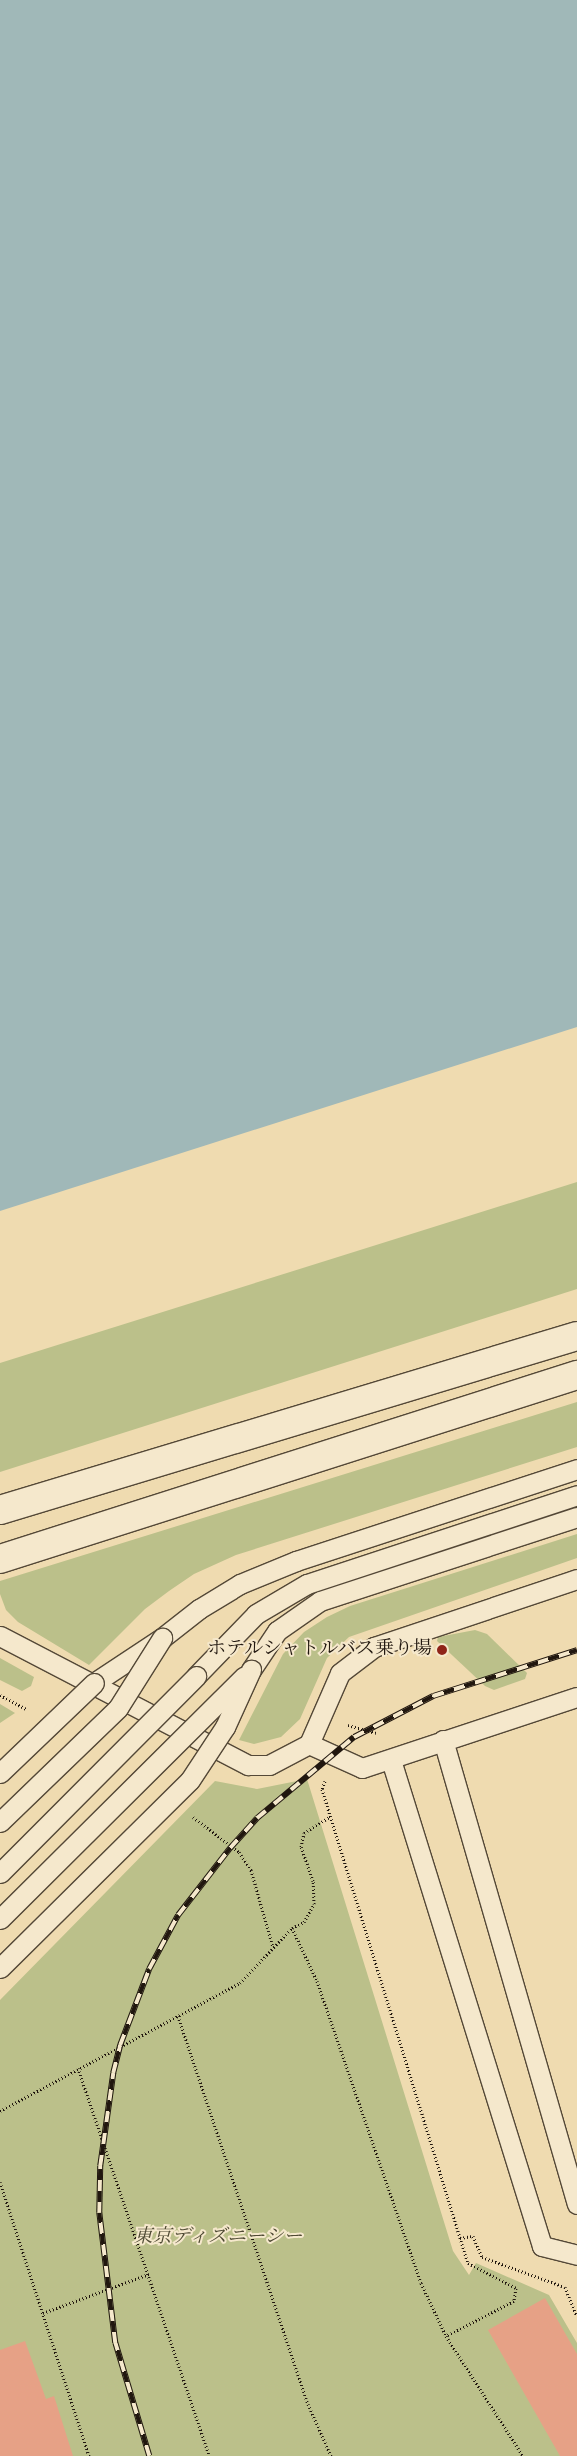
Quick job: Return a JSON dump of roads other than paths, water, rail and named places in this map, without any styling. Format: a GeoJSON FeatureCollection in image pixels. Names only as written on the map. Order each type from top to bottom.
{"type":"FeatureCollection","features":[{"type":"Feature","properties":{"kind":"street"},"geometry":{"type":"LineString","coordinates":[[0,1510],[577,1336]]}},
{"type":"Feature","properties":{"kind":"street"},"geometry":{"type":"LineString","coordinates":[[0,1558],[577,1375]]}},
{"type":"Feature","properties":{"kind":"lane"},"geometry":{"type":"LineString","coordinates":[[0,1773],[94,1683],[162,1638],[220,1594],[256,1577],[577,1469]]}},
{"type":"Feature","properties":{"kind":"lane"},"geometry":{"type":"LineString","coordinates":[[0,1873],[143,1732],[256,1614],[308,1584],[577,1495]]}},
{"type":"Feature","properties":{"kind":"lane"},"geometry":{"type":"LineString","coordinates":[[0,1968],[190,1780],[226,1727],[251,1670],[277,1631],[320,1601],[577,1517]]}},
{"type":"Feature","properties":{"kind":"lane"},"geometry":{"type":"LineString","coordinates":[[0,1636],[248,1766],[269,1765],[309,1744],[340,1673],[374,1647],[577,1579]]}},
{"type":"Feature","properties":{"kind":"lane"},"geometry":{"type":"LineString","coordinates":[[0,1822],[118,1708],[162,1638]]}},
{"type":"Feature","properties":{"kind":"lane"},"geometry":{"type":"LineString","coordinates":[[0,1919],[251,1670]]}},
{"type":"Feature","properties":{"kind":"lane"},"geometry":{"type":"LineString","coordinates":[[309,1744],[362,1768],[577,1697]]}},
{"type":"Feature","properties":{"kind":"lane"},"geometry":{"type":"LineString","coordinates":[[443,1740],[577,2204]]}},
{"type":"Feature","properties":{"kind":"lane"},"geometry":{"type":"LineString","coordinates":[[391,1760],[542,2246],[577,2255]]}},
{"type":"Feature","properties":{"kind":"water"},"geometry":{"type":"Polygon","coordinates":[[[0,0],[577,0],[577,1027],[0,1211],[0,0]]]}},
{"type":"Feature","properties":{"kind":"railway"},"geometry":{"type":"LineString","coordinates":[[149,2456],[115,2343],[99,2213],[100,2166],[113,2073],[120,2045],[149,1969],[178,1915],[230,1848],[257,1818],[354,1737],[433,1696],[577,1650]]}},
{"type":"Feature","properties":{"kind":"place","name":"ホテルシャトルバス乗り場"},"geometry":{"type":"Point","coordinates":[442,1650]}},
{"type":"Feature","properties":{"kind":"park label","name":"東京ディズニーシー"},"geometry":{"type":"Point","coordinates":[218,2238]}}]}
